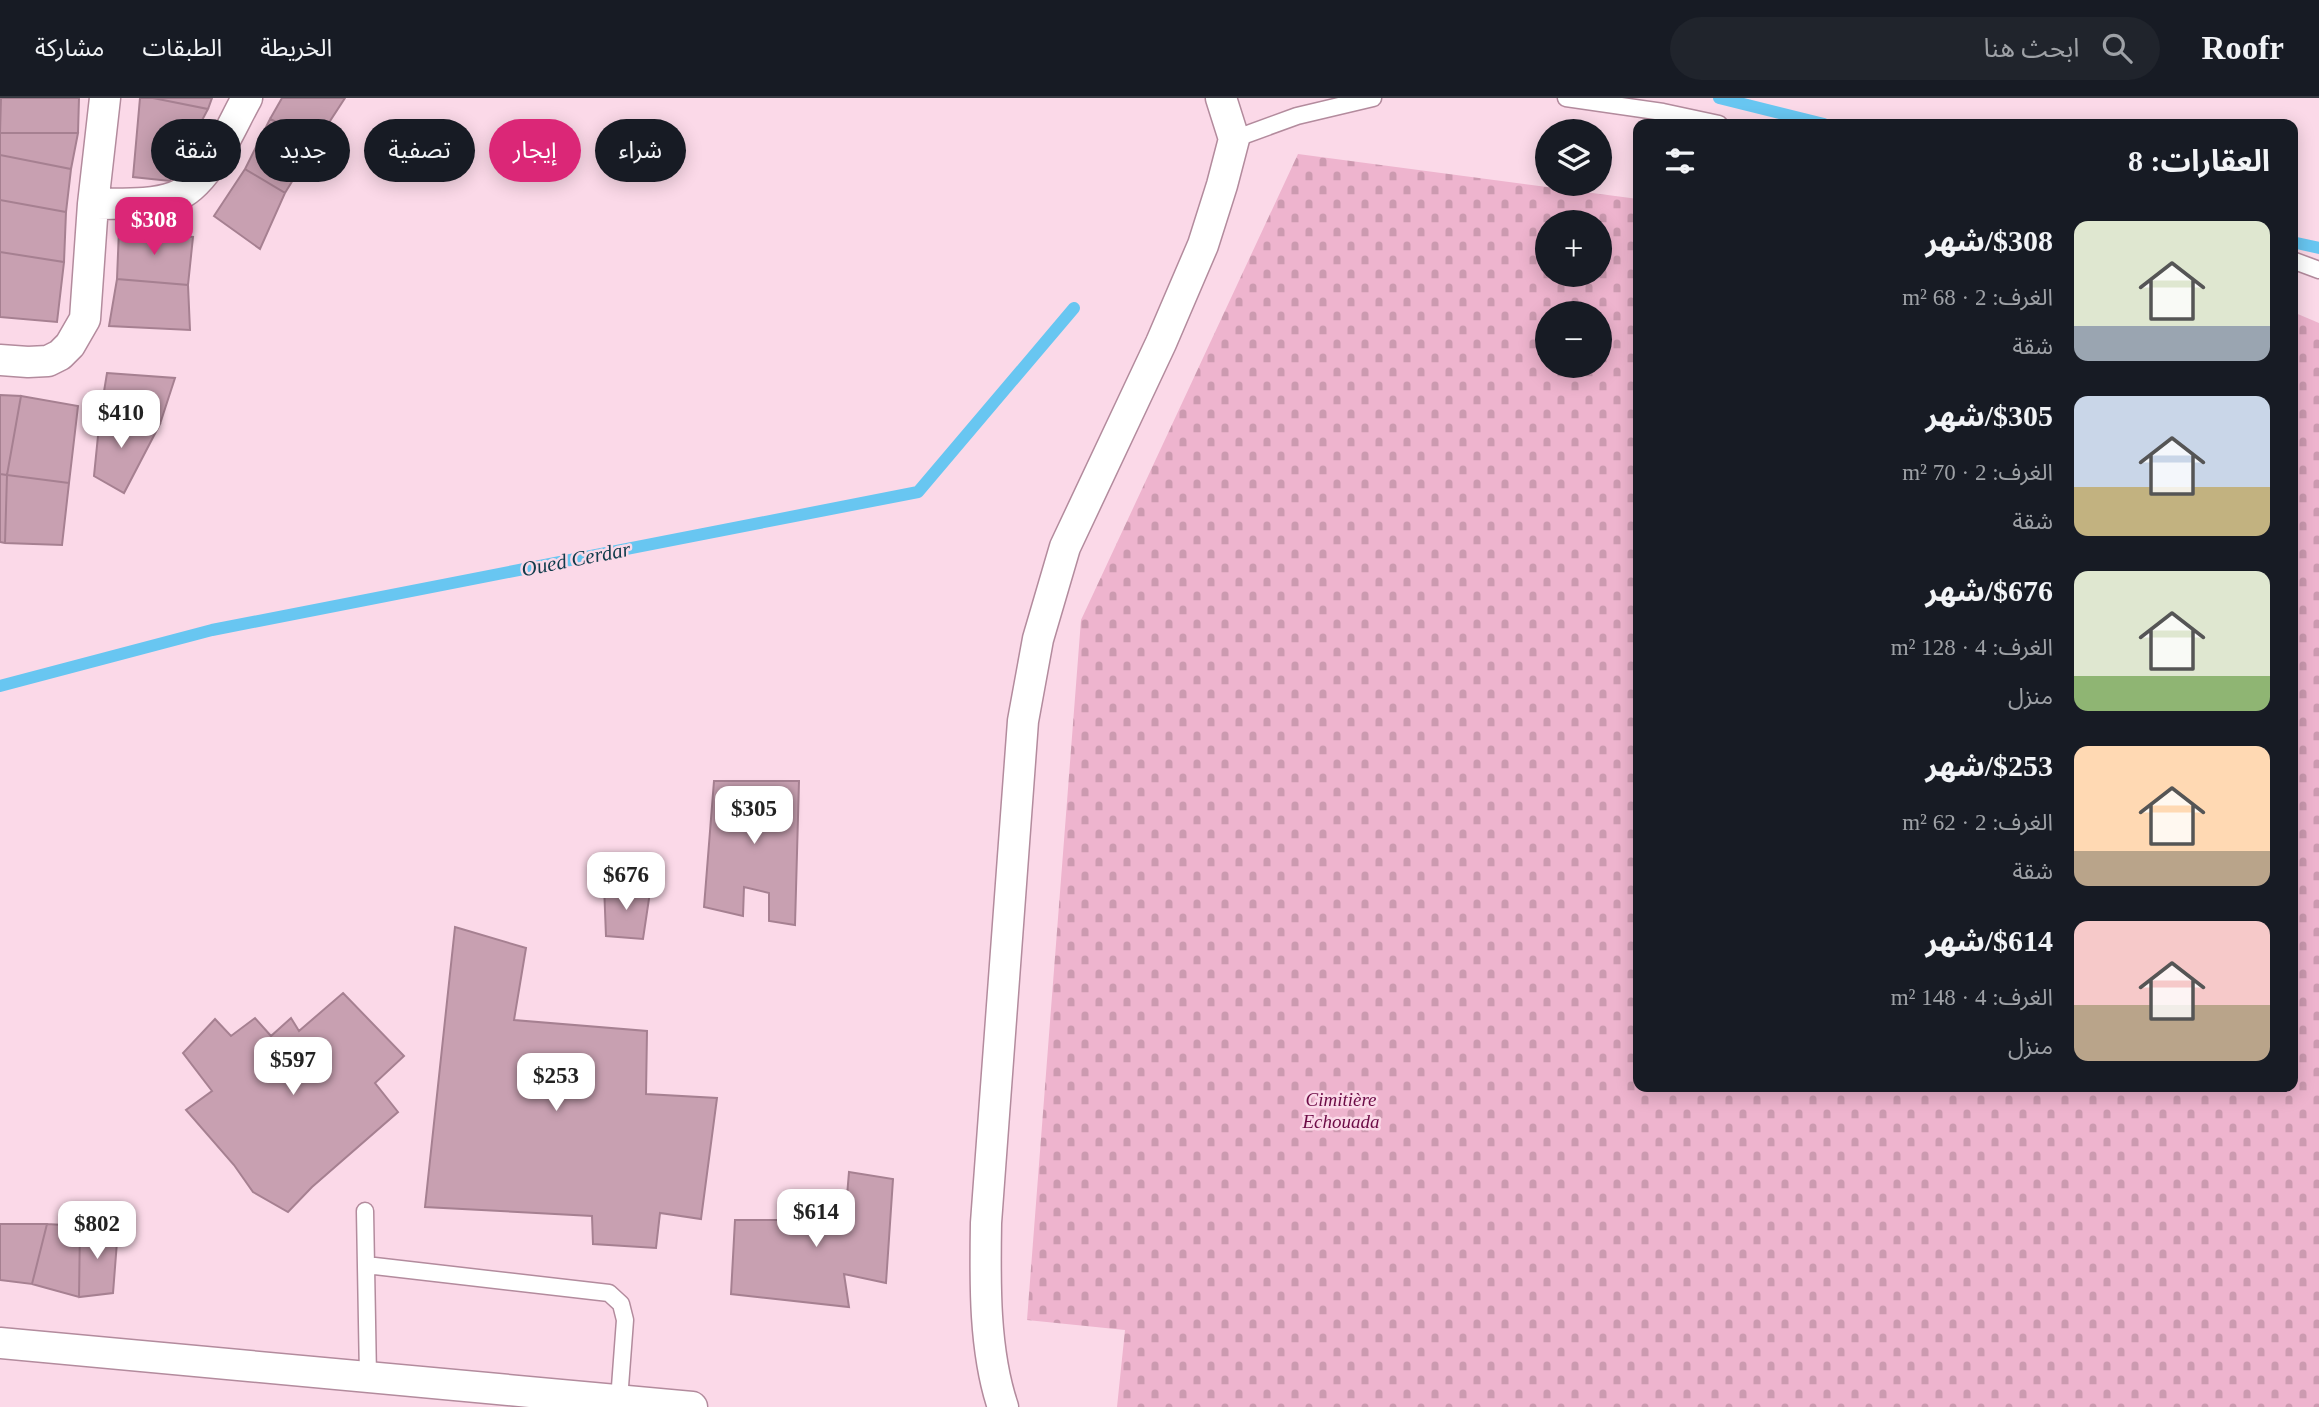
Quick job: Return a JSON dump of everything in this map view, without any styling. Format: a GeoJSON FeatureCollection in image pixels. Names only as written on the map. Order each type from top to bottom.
{"type":"FeatureCollection","features":[{"type":"Feature","properties":{"kind":"street"},"geometry":{"type":"LineString","coordinates":[[0,360],[48,361],[60,355],[79,333],[85,319],[93,204],[105,98]]}},
{"type":"Feature","properties":{"kind":"street"},"geometry":{"type":"LineString","coordinates":[[93,204],[147,203],[174,197],[190,189],[204,173],[247,98]]}},
{"type":"Feature","properties":{"kind":"street"},"geometry":{"type":"LineString","coordinates":[[1003,1407],[985,1298],[986,1223],[1023,722],[1038,639],[1065,547],[1161,342],[1203,245],[1222,186],[1234,139],[1221,98]]}},
{"type":"Feature","properties":{"kind":"street"},"geometry":{"type":"LineString","coordinates":[[0,1343],[610,1402],[692,1407]]}},
{"type":"Feature","properties":{"kind":"lane"},"geometry":{"type":"LineString","coordinates":[[1234,139],[1297,116],[1373,98]]}},
{"type":"Feature","properties":{"kind":"lane"},"geometry":{"type":"LineString","coordinates":[[1566,98],[1696,119]]}},
{"type":"Feature","properties":{"kind":"lane"},"geometry":{"type":"LineString","coordinates":[[2298,262],[2319,270]]}},
{"type":"Feature","properties":{"kind":"lane"},"geometry":{"type":"LineString","coordinates":[[365,1211],[368,1377]]}},
{"type":"Feature","properties":{"kind":"lane"},"geometry":{"type":"LineString","coordinates":[[366,1265],[609,1293],[621,1304],[625,1320],[610,1402]]}},
{"type":"Feature","properties":{"kind":"green space","name":"Cimitière Echouada"},"geometry":{"type":"Polygon","coordinates":[[[1298,154],[1535,185],[1535,196],[1612,196],[1633,198],[1633,1092],[2298,1092],[2298,314],[2319,323],[2319,1407],[1117,1407],[1125,1330],[1027,1320],[1081,620],[1298,154]]]}},
{"type":"Feature","properties":{"kind":"building"},"geometry":{"type":"Polygon","coordinates":[[[1,98],[79,98],[78,133],[0,133],[1,98]]]}},
{"type":"Feature","properties":{"kind":"building"},"geometry":{"type":"Polygon","coordinates":[[[140,98],[208,109],[203,119],[151,119],[151,179],[133,177],[140,98]]]}},
{"type":"Feature","properties":{"kind":"building"},"geometry":{"type":"Polygon","coordinates":[[[153,98],[212,98],[208,109],[153,98]]]}},
{"type":"Feature","properties":{"kind":"building"},"geometry":{"type":"Polygon","coordinates":[[[282,98],[345,98],[331,119],[270,119],[282,98]]]}},
{"type":"Feature","properties":{"kind":"building"},"geometry":{"type":"Polygon","coordinates":[[[0,133],[78,133],[71,169],[0,155],[0,133]]]}},
{"type":"Feature","properties":{"kind":"building"},"geometry":{"type":"Polygon","coordinates":[[[255,149],[255,175],[245,169],[255,149]]]}},
{"type":"Feature","properties":{"kind":"building"},"geometry":{"type":"Polygon","coordinates":[[[0,155],[71,169],[66,212],[0,200],[0,155]]]}},
{"type":"Feature","properties":{"kind":"building"},"geometry":{"type":"Polygon","coordinates":[[[245,169],[255,175],[255,182],[267,182],[285,193],[260,249],[214,216],[236,182],[241,182],[245,169]]]}},
{"type":"Feature","properties":{"kind":"building"},"geometry":{"type":"Polygon","coordinates":[[[267,182],[292,182],[285,193],[267,182]]]}},
{"type":"Feature","properties":{"kind":"building"},"geometry":{"type":"Polygon","coordinates":[[[0,200],[66,212],[64,262],[0,252],[0,200]]]}},
{"type":"Feature","properties":{"kind":"building"},"geometry":{"type":"Polygon","coordinates":[[[119,229],[193,237],[188,285],[117,279],[119,229]]]}},
{"type":"Feature","properties":{"kind":"building"},"geometry":{"type":"Polygon","coordinates":[[[0,252],[64,262],[57,322],[0,317],[0,252]]]}},
{"type":"Feature","properties":{"kind":"building"},"geometry":{"type":"Polygon","coordinates":[[[117,279],[188,285],[190,330],[109,326],[117,279]]]}},
{"type":"Feature","properties":{"kind":"building"},"geometry":{"type":"Polygon","coordinates":[[[107,373],[175,378],[160,424],[100,416],[107,373]]]}},
{"type":"Feature","properties":{"kind":"building"},"geometry":{"type":"Polygon","coordinates":[[[0,395],[21,396],[7,475],[0,474],[0,395]]]}},
{"type":"Feature","properties":{"kind":"building"},"geometry":{"type":"Polygon","coordinates":[[[21,396],[78,406],[69,483],[7,475],[21,396]]]}},
{"type":"Feature","properties":{"kind":"building"},"geometry":{"type":"Polygon","coordinates":[[[100,416],[160,424],[124,493],[94,476],[100,416]]]}},
{"type":"Feature","properties":{"kind":"building"},"geometry":{"type":"Polygon","coordinates":[[[0,474],[7,475],[5,543],[0,542],[0,474]]]}},
{"type":"Feature","properties":{"kind":"building"},"geometry":{"type":"Polygon","coordinates":[[[7,475],[69,483],[62,545],[5,543],[7,475]]]}},
{"type":"Feature","properties":{"kind":"building"},"geometry":{"type":"Polygon","coordinates":[[[714,781],[799,781],[795,925],[769,921],[769,893],[744,887],[743,916],[704,907],[714,781]]]}},
{"type":"Feature","properties":{"kind":"building"},"geometry":{"type":"Polygon","coordinates":[[[604,885],[650,892],[643,939],[606,936],[604,885]]]}},
{"type":"Feature","properties":{"kind":"building"},"geometry":{"type":"Polygon","coordinates":[[[455,927],[526,948],[514,1020],[647,1031],[646,1094],[717,1098],[701,1219],[660,1213],[656,1248],[593,1244],[592,1216],[425,1207],[455,927]]]}},
{"type":"Feature","properties":{"kind":"building"},"geometry":{"type":"Polygon","coordinates":[[[343,993],[404,1056],[375,1083],[398,1112],[312,1187],[288,1212],[253,1192],[234,1165],[186,1110],[212,1091],[183,1053],[215,1019],[231,1036],[255,1018],[271,1036],[291,1018],[299,1031],[343,993]]]}},
{"type":"Feature","properties":{"kind":"building"},"geometry":{"type":"Polygon","coordinates":[[[849,1172],[893,1179],[886,1283],[844,1274],[849,1307],[731,1294],[735,1220],[845,1220],[849,1172]]]}},
{"type":"Feature","properties":{"kind":"building"},"geometry":{"type":"Polygon","coordinates":[[[0,1224],[47,1224],[32,1284],[0,1280],[0,1224]]]}},
{"type":"Feature","properties":{"kind":"building"},"geometry":{"type":"Polygon","coordinates":[[[47,1224],[80,1226],[79,1297],[32,1284],[47,1224]]]}},
{"type":"Feature","properties":{"kind":"building"},"geometry":{"type":"Polygon","coordinates":[[[80,1226],[118,1229],[113,1293],[79,1297],[80,1226]]]}},
{"type":"Feature","properties":{"kind":"waterway","name":"Oued Cerdar"},"geometry":{"type":"LineString","coordinates":[[1719,98],[1804,119]]}},
{"type":"Feature","properties":{"kind":"waterway","name":"Oued Cerdar"},"geometry":{"type":"LineString","coordinates":[[2298,243],[2319,248]]}},
{"type":"Feature","properties":{"kind":"waterway","name":"Oued Cerdar"},"geometry":{"type":"LineString","coordinates":[[0,686],[212,630],[918,492],[1074,308]]}}]}
